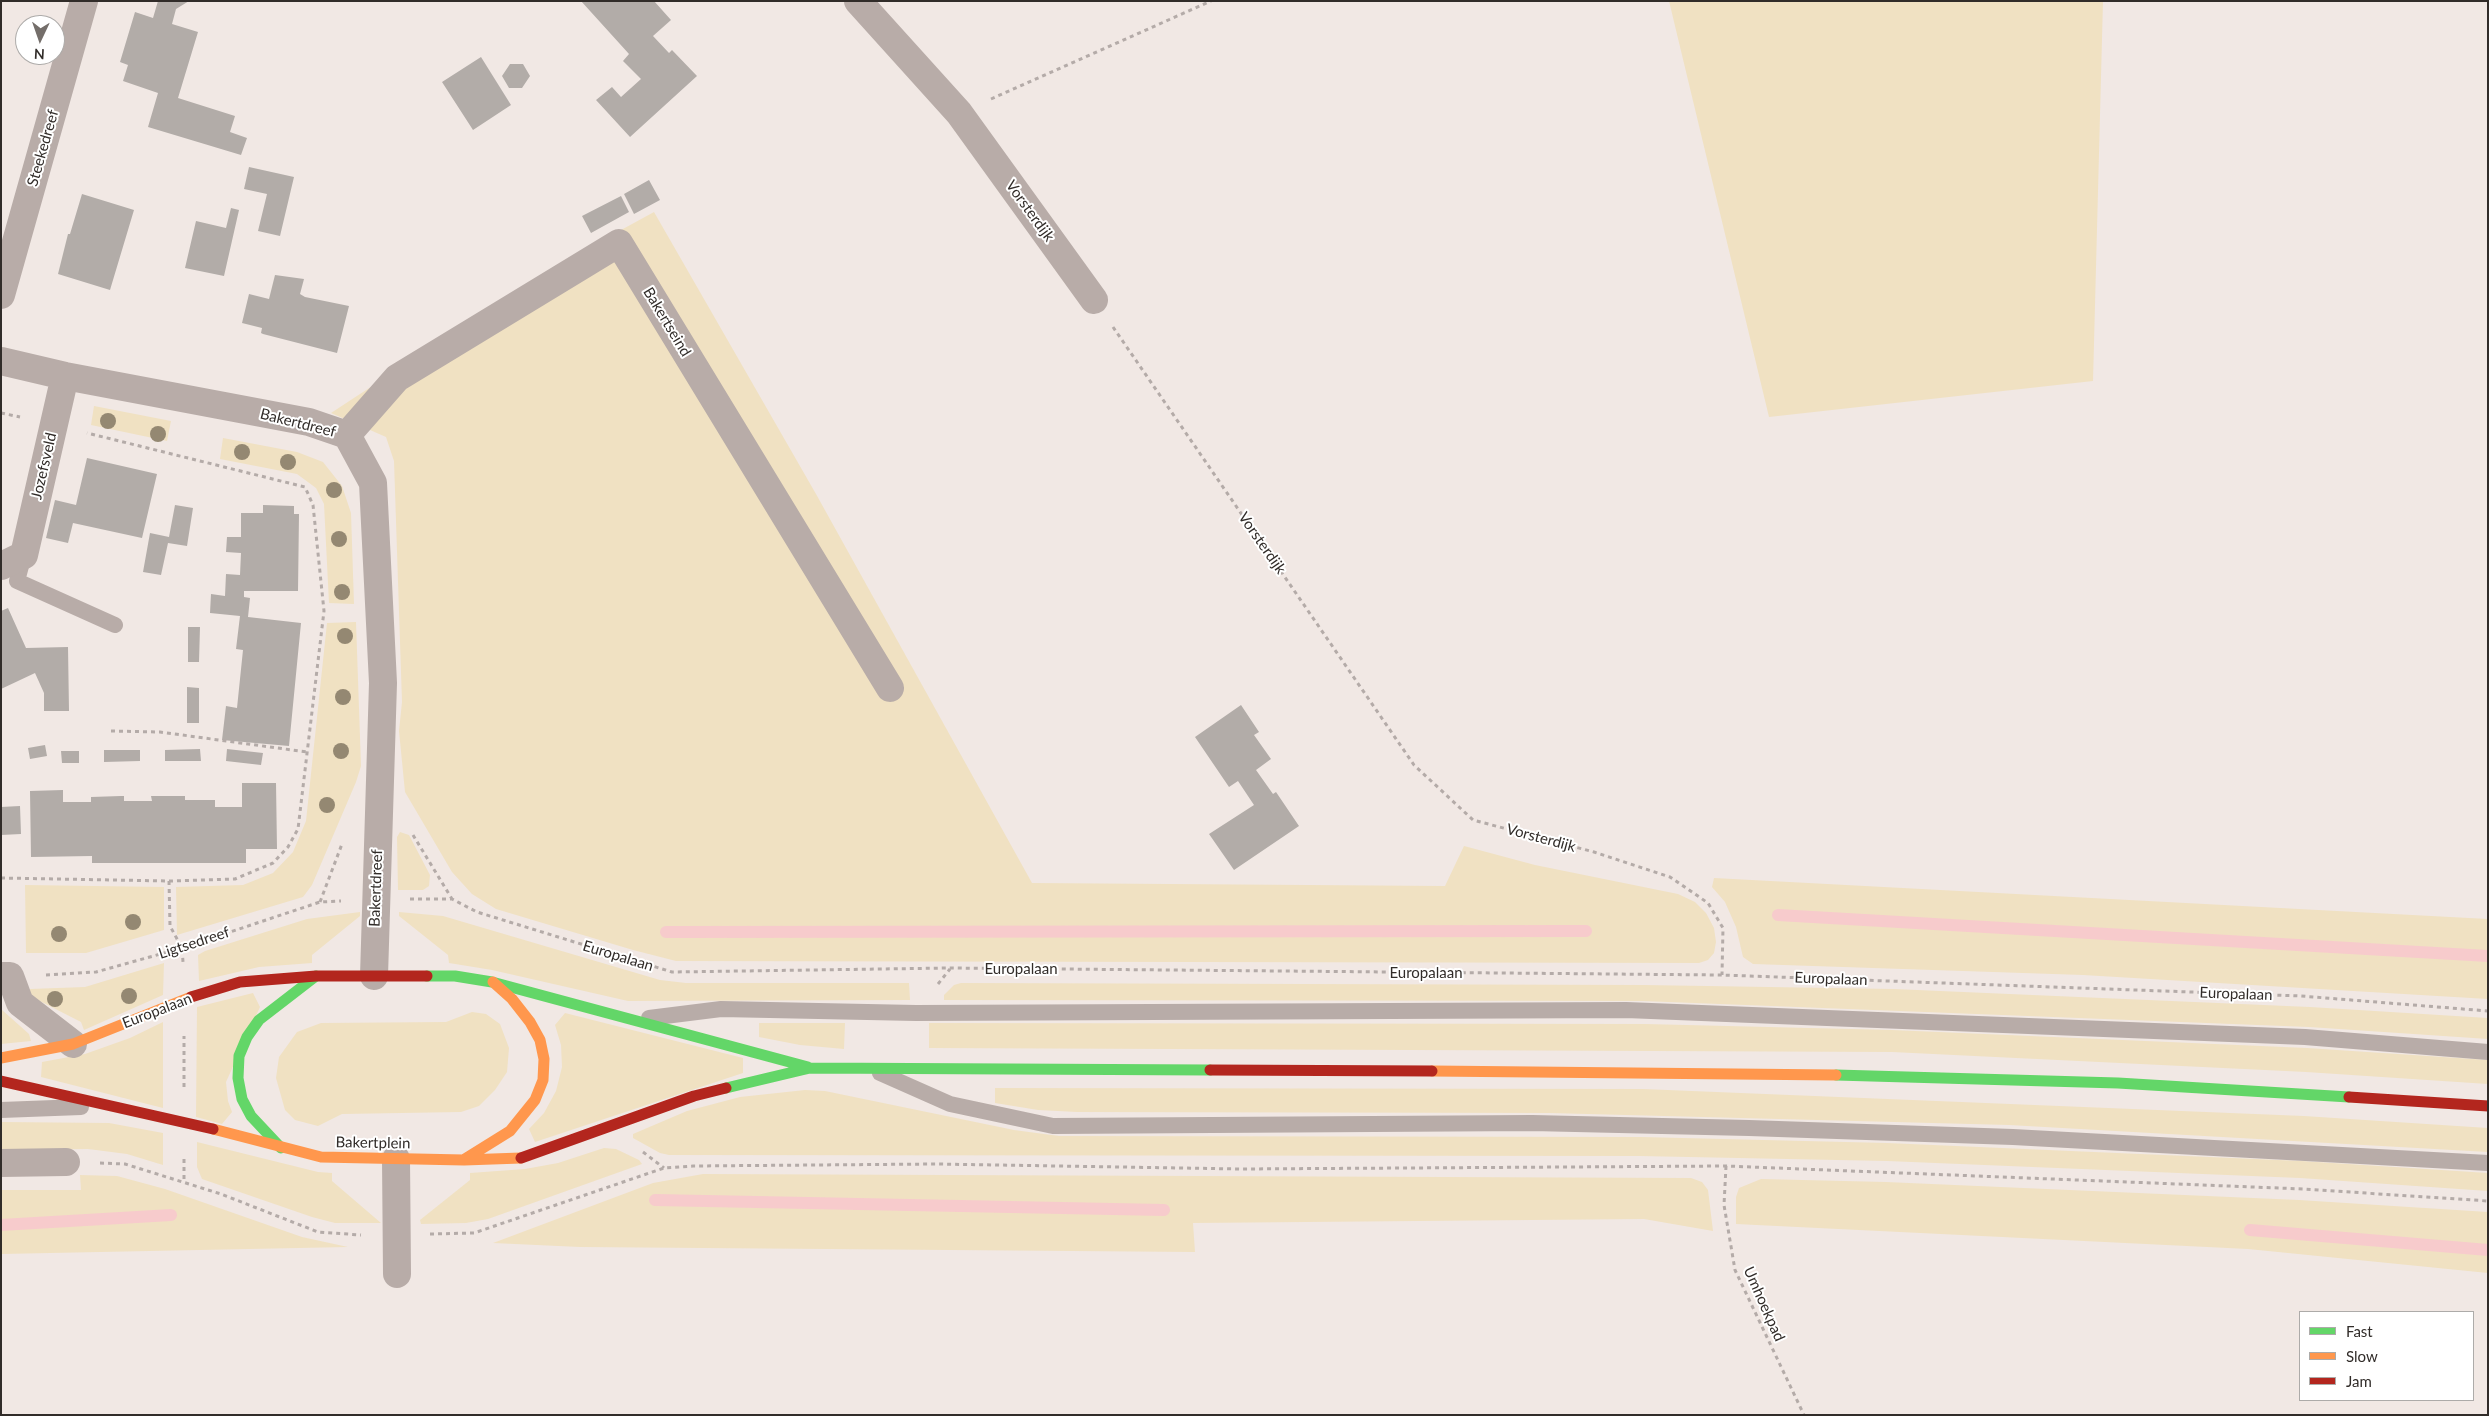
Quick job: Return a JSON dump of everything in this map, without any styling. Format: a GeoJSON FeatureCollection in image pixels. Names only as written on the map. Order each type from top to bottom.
{"type":"FeatureCollection","features":[{"type":"Feature","properties":{"kind":"main road"},"geometry":{"type":"LineString","coordinates":[[281,1148],[251,1116],[242,1099],[238,1078],[239,1056],[246,1037],[259,1020],[316,976],[455,976],[492,982],[810,1068]]}},
{"type":"Feature","properties":{"kind":"main road","name":"Europalaan"},"geometry":{"type":"LineString","coordinates":[[1,1058],[73,1044],[184,999],[240,982],[316,976]]}},
{"type":"Feature","properties":{"kind":"main road"},"geometry":{"type":"LineString","coordinates":[[464,1160],[510,1131],[535,1100],[542,1080],[544,1059],[540,1040],[530,1022],[512,999],[492,982]]}},
{"type":"Feature","properties":{"kind":"main road"},"geometry":{"type":"LineString","coordinates":[[464,1160],[521,1158],[694,1096],[810,1068],[1749,1072],[2118,1083],[2488,1106]]}},
{"type":"Feature","properties":{"kind":"main road"},"geometry":{"type":"LineString","coordinates":[[1,1081],[184,1122],[281,1148]]}},
{"type":"Feature","properties":{"kind":"main road","name":"Bakertplein"},"geometry":{"type":"LineString","coordinates":[[281,1148],[322,1157],[464,1160]]}},
{"type":"Feature","properties":{"kind":"street","name":"Steekedreef"},"geometry":{"type":"LineString","coordinates":[[1,295],[84,1]]}},
{"type":"Feature","properties":{"kind":"street","name":"Vorsterdijk"},"geometry":{"type":"LineString","coordinates":[[858,1],[958,113],[1094,300]]}},
{"type":"Feature","properties":{"kind":"street","name":"Bakertseind"},"geometry":{"type":"LineString","coordinates":[[347,436],[398,378],[619,243],[890,688]]}},
{"type":"Feature","properties":{"kind":"street","name":"Bakertdreef"},"geometry":{"type":"LineString","coordinates":[[1,362],[65,376],[309,422],[347,436],[373,483],[383,683],[374,976]]}},
{"type":"Feature","properties":{"kind":"street","name":"Jozefsveld"},"geometry":{"type":"LineString","coordinates":[[12,560],[54,425],[65,376]]}},
{"type":"Feature","properties":{"kind":"street"},"geometry":{"type":"LineString","coordinates":[[6,976],[20,1003],[73,1044]]}},
{"type":"Feature","properties":{"kind":"street"},"geometry":{"type":"LineString","coordinates":[[396,1159],[397,1274]]}},
{"type":"Feature","properties":{"kind":"street"},"geometry":{"type":"LineString","coordinates":[[1,1163],[66,1162]]}},
{"type":"Feature","properties":{"kind":"lane","name":"Jozefsveld"},"geometry":{"type":"LineString","coordinates":[[12,560],[17,581],[115,625]]}},
{"type":"Feature","properties":{"kind":"lane"},"geometry":{"type":"LineString","coordinates":[[636,1020],[721,1009],[916,1013],[1626,1010],[2305,1037],[2488,1052]]}},
{"type":"Feature","properties":{"kind":"lane"},"geometry":{"type":"LineString","coordinates":[[868,1068],[950,1104],[1053,1126],[1532,1123],[1749,1128],[2013,1137],[2488,1163]]}},
{"type":"Feature","properties":{"kind":"lane"},"geometry":{"type":"LineString","coordinates":[[1,1110],[116,1106]]}},
{"type":"Feature","properties":{"kind":"path"},"geometry":{"type":"LineString","coordinates":[[958,113],[1211,1]]}},
{"type":"Feature","properties":{"kind":"path","name":"Vorsterdijk"},"geometry":{"type":"LineString","coordinates":[[1094,300],[1414,765],[1473,820],[1594,852],[1670,878],[1708,903],[1723,928],[1722,975]]}},
{"type":"Feature","properties":{"kind":"path"},"geometry":{"type":"LineString","coordinates":[[1,413],[305,487],[313,505],[324,611],[298,829],[288,847],[273,863],[235,878],[169,881],[1,878]]}},
{"type":"Feature","properties":{"kind":"path"},"geometry":{"type":"LineString","coordinates":[[111,732],[160,732],[307,752]]}},
{"type":"Feature","properties":{"kind":"path"},"geometry":{"type":"LineString","coordinates":[[376,900],[452,898],[417,839],[379,800]]}},
{"type":"Feature","properties":{"kind":"path"},"geometry":{"type":"LineString","coordinates":[[66,1162],[125,1164],[184,1183],[184,999],[182,948],[170,926],[169,881]]}},
{"type":"Feature","properties":{"kind":"path","name":"Europalaan"},"geometry":{"type":"LineString","coordinates":[[452,898],[477,912],[672,972],[950,968],[1722,975],[2301,996],[2488,1010]]}},
{"type":"Feature","properties":{"kind":"path","name":"Ligtsedreef"},"geometry":{"type":"LineString","coordinates":[[6,976],[96,972],[182,948],[320,902],[376,900]]}},
{"type":"Feature","properties":{"kind":"path"},"geometry":{"type":"LineString","coordinates":[[664,1168],[693,1166],[926,1164],[1242,1169],[1726,1166],[2303,1189],[2488,1202]]}},
{"type":"Feature","properties":{"kind":"path","name":"Umhoekpad"},"geometry":{"type":"LineString","coordinates":[[1726,1166],[1724,1205],[1735,1270],[1804,1415]]}},
{"type":"Feature","properties":{"kind":"shaded area"},"geometry":{"type":"Polygon","coordinates":[[[1669,1],[2103,1],[2093,381],[1769,417],[1669,1]]]}},
{"type":"Feature","properties":{"kind":"shaded area"},"geometry":{"type":"Polygon","coordinates":[[[654,212],[816,494],[1032,883],[1445,886],[1464,846],[1535,865],[1678,894],[1695,902],[1706,913],[1714,928],[1716,942],[1714,953],[1708,960],[1699,963],[676,961],[496,909],[472,894],[452,872],[405,792],[399,731],[402,702],[394,461],[386,437],[331,413],[557,265],[654,212]]]}},
{"type":"Feature","properties":{"kind":"shaded area"},"geometry":{"type":"Polygon","coordinates":[[[94,406],[171,421],[167,441],[91,425],[94,406]]]}},
{"type":"Feature","properties":{"kind":"shaded area"},"geometry":{"type":"Polygon","coordinates":[[[223,438],[297,452],[323,462],[342,486],[351,513],[354,604],[329,603],[324,504],[316,488],[297,474],[220,459],[223,438]]]}},
{"type":"Feature","properties":{"kind":"shaded area"},"geometry":{"type":"Polygon","coordinates":[[[356,622],[361,766],[312,885],[303,897],[177,935],[176,887],[243,885],[273,873],[293,852],[306,821],[327,623],[356,622]]]}},
{"type":"Feature","properties":{"kind":"shaded area"},"geometry":{"type":"Polygon","coordinates":[[[400,832],[409,835],[430,875],[429,886],[423,890],[398,890],[397,837],[400,832]]]}},
{"type":"Feature","properties":{"kind":"shaded area"},"geometry":{"type":"Polygon","coordinates":[[[1714,878],[2488,919],[2488,999],[2083,975],[1753,964],[1743,957],[1736,927],[1725,902],[1712,887],[1714,878]]]}},
{"type":"Feature","properties":{"kind":"shaded area"},"geometry":{"type":"Polygon","coordinates":[[[25,885],[164,887],[164,930],[86,953],[26,953],[25,885]]]}},
{"type":"Feature","properties":{"kind":"shaded area"},"geometry":{"type":"Polygon","coordinates":[[[360,912],[360,916],[312,955],[312,963],[259,967],[199,981],[198,955],[205,951],[307,919],[360,912]]]}},
{"type":"Feature","properties":{"kind":"shaded area"},"geometry":{"type":"Polygon","coordinates":[[[399,912],[443,916],[660,980],[686,983],[909,983],[910,1000],[628,1001],[492,970],[449,963],[448,955],[399,916],[399,912]]]}},
{"type":"Feature","properties":{"kind":"shaded area"},"geometry":{"type":"Polygon","coordinates":[[[164,963],[163,995],[84,1030],[81,1022],[30,996],[30,989],[85,987],[164,963]]]}},
{"type":"Feature","properties":{"kind":"shaded area"},"geometry":{"type":"Polygon","coordinates":[[[961,983],[1644,985],[1894,989],[2310,1007],[2488,1018],[2488,1039],[2309,1027],[1643,1001],[944,1000],[944,995],[954,985],[961,983]]]}},
{"type":"Feature","properties":{"kind":"shaded area"},"geometry":{"type":"Polygon","coordinates":[[[253,993],[260,1007],[226,1082],[228,1101],[232,1112],[222,1124],[196,1117],[197,1007],[253,993]]]}},
{"type":"Feature","properties":{"kind":"shaded area"},"geometry":{"type":"Polygon","coordinates":[[[1,1009],[29,1034],[31,1041],[1,1044],[1,1009]]]}},
{"type":"Feature","properties":{"kind":"shaded area"},"geometry":{"type":"Polygon","coordinates":[[[472,1012],[486,1014],[500,1024],[509,1048],[507,1072],[495,1090],[479,1106],[461,1112],[342,1114],[318,1126],[295,1120],[285,1110],[276,1078],[279,1057],[297,1032],[321,1023],[446,1022],[472,1012]]]}},
{"type":"Feature","properties":{"kind":"shaded area"},"geometry":{"type":"Polygon","coordinates":[[[565,1013],[743,1058],[743,1073],[535,1142],[529,1129],[544,1113],[556,1091],[562,1067],[561,1045],[555,1025],[565,1013]]]}},
{"type":"Feature","properties":{"kind":"shaded area"},"geometry":{"type":"Polygon","coordinates":[[[163,1022],[163,1108],[41,1077],[42,1062],[85,1054],[130,1038],[163,1022]]]}},
{"type":"Feature","properties":{"kind":"shaded area"},"geometry":{"type":"Polygon","coordinates":[[[759,1023],[845,1023],[844,1049],[800,1045],[759,1037],[759,1023]]]}},
{"type":"Feature","properties":{"kind":"shaded area"},"geometry":{"type":"Polygon","coordinates":[[[929,1023],[1645,1024],[1892,1030],[2307,1048],[2488,1060],[2488,1084],[2306,1072],[1892,1052],[929,1048],[929,1023]]]}},
{"type":"Feature","properties":{"kind":"shaded area"},"geometry":{"type":"Polygon","coordinates":[[[995,1088],[1643,1089],[2304,1116],[2488,1128],[2488,1152],[2009,1125],[1549,1113],[1077,1112],[1038,1110],[995,1103],[995,1088]]]}},
{"type":"Feature","properties":{"kind":"shaded area"},"geometry":{"type":"Polygon","coordinates":[[[805,1090],[825,1091],[1014,1130],[1059,1136],[1641,1137],[1887,1143],[2301,1161],[2488,1173],[2488,1191],[2300,1178],[1887,1161],[1639,1156],[669,1155],[660,1153],[633,1138],[633,1134],[687,1111],[740,1097],[805,1090]]]}},
{"type":"Feature","properties":{"kind":"shaded area"},"geometry":{"type":"Polygon","coordinates":[[[1,1122],[109,1123],[163,1133],[163,1165],[127,1154],[88,1149],[1,1150],[1,1122]]]}},
{"type":"Feature","properties":{"kind":"shaded area"},"geometry":{"type":"Polygon","coordinates":[[[197,1142],[318,1172],[332,1173],[332,1181],[381,1223],[335,1223],[312,1217],[202,1179],[197,1167],[197,1142]]]}},
{"type":"Feature","properties":{"kind":"shaded area"},"geometry":{"type":"Polygon","coordinates":[[[604,1148],[616,1149],[639,1160],[642,1164],[488,1219],[466,1223],[421,1224],[420,1220],[470,1180],[470,1173],[525,1169],[558,1163],[604,1148]]]}},
{"type":"Feature","properties":{"kind":"shaded area"},"geometry":{"type":"Polygon","coordinates":[[[703,1174],[1691,1178],[1702,1182],[1708,1190],[1713,1231],[1644,1219],[1193,1223],[1195,1252],[580,1247],[493,1243],[653,1183],[703,1174]]]}},
{"type":"Feature","properties":{"kind":"shaded area"},"geometry":{"type":"Polygon","coordinates":[[[80,1175],[117,1176],[165,1189],[302,1237],[348,1247],[1,1254],[1,1190],[81,1190],[80,1175]]]}},
{"type":"Feature","properties":{"kind":"shaded area"},"geometry":{"type":"Polygon","coordinates":[[[1761,1179],[1886,1182],[2299,1200],[2488,1212],[2488,1273],[2248,1249],[1736,1224],[1736,1197],[1739,1188],[1761,1179]]]}},
{"type":"Feature","properties":{"kind":"building"},"geometry":{"type":"Polygon","coordinates":[[[158,1],[189,1],[176,9],[172,24],[198,32],[178,98],[235,116],[230,132],[247,138],[241,155],[148,127],[158,93],[123,81],[128,65],[120,62],[135,12],[153,18],[158,1]]]}},
{"type":"Feature","properties":{"kind":"building"},"geometry":{"type":"Polygon","coordinates":[[[581,1],[654,1],[671,20],[653,36],[669,53],[672,50],[697,76],[630,137],[596,100],[612,87],[621,97],[641,79],[623,61],[629,54],[581,1]]]}},
{"type":"Feature","properties":{"kind":"building"},"geometry":{"type":"Polygon","coordinates":[[[481,57],[511,105],[473,130],[442,82],[481,57]]]}},
{"type":"Feature","properties":{"kind":"building"},"geometry":{"type":"Polygon","coordinates":[[[510,64],[523,64],[530,76],[522,88],[509,88],[502,76],[510,64]]]}},
{"type":"Feature","properties":{"kind":"building"},"geometry":{"type":"Polygon","coordinates":[[[249,167],[294,177],[280,236],[258,231],[267,194],[244,189],[249,167]]]}},
{"type":"Feature","properties":{"kind":"building"},"geometry":{"type":"Polygon","coordinates":[[[649,180],[660,200],[634,214],[624,194],[649,180]]]}},
{"type":"Feature","properties":{"kind":"building"},"geometry":{"type":"Polygon","coordinates":[[[82,194],[134,210],[110,290],[58,274],[68,234],[70,234],[82,194]]]}},
{"type":"Feature","properties":{"kind":"building"},"geometry":{"type":"Polygon","coordinates":[[[621,196],[629,212],[591,233],[582,216],[621,196]]]}},
{"type":"Feature","properties":{"kind":"building"},"geometry":{"type":"Polygon","coordinates":[[[231,208],[239,210],[224,276],[185,268],[196,221],[226,228],[231,208]]]}},
{"type":"Feature","properties":{"kind":"building"},"geometry":{"type":"Polygon","coordinates":[[[275,275],[304,279],[300,294],[305,297],[349,306],[337,353],[263,334],[261,333],[262,328],[242,323],[249,294],[269,299],[275,275]]]}},
{"type":"Feature","properties":{"kind":"building"},"geometry":{"type":"Polygon","coordinates":[[[87,458],[157,474],[142,538],[73,523],[68,543],[46,538],[55,500],[76,505],[87,458]]]}},
{"type":"Feature","properties":{"kind":"building"},"geometry":{"type":"Polygon","coordinates":[[[175,505],[193,508],[187,546],[168,543],[161,575],[143,572],[150,533],[169,537],[175,505]]]}},
{"type":"Feature","properties":{"kind":"building"},"geometry":{"type":"Polygon","coordinates":[[[263,505],[294,506],[294,514],[299,514],[298,591],[244,591],[244,597],[250,598],[248,617],[301,623],[289,746],[222,740],[226,706],[237,708],[243,650],[236,649],[240,616],[210,613],[211,594],[225,596],[226,574],[240,575],[241,553],[226,552],[227,537],[241,537],[241,513],[263,513],[263,505]]]}},
{"type":"Feature","properties":{"kind":"building"},"geometry":{"type":"Polygon","coordinates":[[[8,608],[26,648],[68,647],[69,711],[44,711],[44,693],[35,673],[1,689],[1,611],[8,608]]]}},
{"type":"Feature","properties":{"kind":"building"},"geometry":{"type":"Polygon","coordinates":[[[188,627],[200,627],[199,662],[188,662],[188,627]]]}},
{"type":"Feature","properties":{"kind":"building"},"geometry":{"type":"Polygon","coordinates":[[[187,687],[199,688],[199,723],[187,723],[187,687]]]}},
{"type":"Feature","properties":{"kind":"building"},"geometry":{"type":"Polygon","coordinates":[[[1241,705],[1259,732],[1254,735],[1271,759],[1256,770],[1273,794],[1276,792],[1299,826],[1234,870],[1209,834],[1254,805],[1238,781],[1229,787],[1195,737],[1241,705]]]}},
{"type":"Feature","properties":{"kind":"building"},"geometry":{"type":"Polygon","coordinates":[[[45,745],[47,756],[30,759],[28,748],[45,745]]]}},
{"type":"Feature","properties":{"kind":"building"},"geometry":{"type":"Polygon","coordinates":[[[200,749],[201,761],[165,761],[165,750],[200,749]]]}},
{"type":"Feature","properties":{"kind":"building"},"geometry":{"type":"Polygon","coordinates":[[[227,749],[263,753],[261,765],[226,761],[227,749]]]}},
{"type":"Feature","properties":{"kind":"building"},"geometry":{"type":"Polygon","coordinates":[[[104,750],[140,750],[140,761],[104,762],[104,750]]]}},
{"type":"Feature","properties":{"kind":"building"},"geometry":{"type":"Polygon","coordinates":[[[61,751],[79,751],[79,763],[62,763],[61,751]]]}},
{"type":"Feature","properties":{"kind":"building"},"geometry":{"type":"Polygon","coordinates":[[[242,783],[276,783],[277,849],[246,849],[246,863],[92,863],[92,856],[31,857],[30,791],[63,790],[63,802],[91,802],[91,797],[124,796],[124,801],[152,801],[151,796],[185,796],[185,800],[215,800],[215,807],[242,807],[242,783]]]}},
{"type":"Feature","properties":{"kind":"building"},"geometry":{"type":"Polygon","coordinates":[[[20,806],[21,834],[1,835],[1,807],[20,806]]]}},
{"type":"Feature","properties":{"kind":"waterway"},"geometry":{"type":"LineString","coordinates":[[1778,915],[2488,956]]}},
{"type":"Feature","properties":{"kind":"waterway"},"geometry":{"type":"LineString","coordinates":[[666,932],[1586,931]]}},
{"type":"Feature","properties":{"kind":"waterway"},"geometry":{"type":"LineString","coordinates":[[655,1200],[1164,1210]]}},
{"type":"Feature","properties":{"kind":"waterway"},"geometry":{"type":"LineString","coordinates":[[1,1225],[171,1215]]}},
{"type":"Feature","properties":{"kind":"waterway"},"geometry":{"type":"LineString","coordinates":[[2250,1230],[2488,1250]]}},
{"type":"Feature","properties":{"kind":"traffic: fast"},"geometry":{"type":"LineString","coordinates":[[281,1148],[251,1116],[242,1099],[238,1078],[239,1056],[247,1037],[259,1020],[316,976]]}},
{"type":"Feature","properties":{"kind":"traffic: fast"},"geometry":{"type":"LineString","coordinates":[[427,976],[455,976],[492,982],[808,1067]]}},
{"type":"Feature","properties":{"kind":"traffic: fast"},"geometry":{"type":"LineString","coordinates":[[726,1088],[810,1068],[1210,1070]]}},
{"type":"Feature","properties":{"kind":"traffic: fast"},"geometry":{"type":"LineString","coordinates":[[1836,1075],[2118,1083],[2349,1097]]}},
{"type":"Feature","properties":{"kind":"traffic: slow"},"geometry":{"type":"LineString","coordinates":[[465,1159],[510,1131],[535,1100],[543,1080],[544,1059],[540,1040],[530,1022],[512,999],[493,982]]}},
{"type":"Feature","properties":{"kind":"traffic: slow"},"geometry":{"type":"LineString","coordinates":[[1,1058],[73,1044],[191,997]]}},
{"type":"Feature","properties":{"kind":"traffic: slow"},"geometry":{"type":"LineString","coordinates":[[1432,1071],[1836,1075]]}},
{"type":"Feature","properties":{"kind":"traffic: slow"},"geometry":{"type":"LineString","coordinates":[[213,1129],[321,1157],[464,1160],[521,1158]]}},
{"type":"Feature","properties":{"kind":"traffic: jam"},"geometry":{"type":"LineString","coordinates":[[191,997],[240,982],[316,976],[427,976]]}},
{"type":"Feature","properties":{"kind":"traffic: jam"},"geometry":{"type":"LineString","coordinates":[[1210,1070],[1432,1071]]}},
{"type":"Feature","properties":{"kind":"traffic: jam"},"geometry":{"type":"LineString","coordinates":[[1,1081],[213,1129]]}},
{"type":"Feature","properties":{"kind":"traffic: jam"},"geometry":{"type":"LineString","coordinates":[[521,1158],[694,1096],[726,1088]]}},
{"type":"Feature","properties":{"kind":"traffic: jam"},"geometry":{"type":"LineString","coordinates":[[2349,1097],[2488,1106]]}}]}
